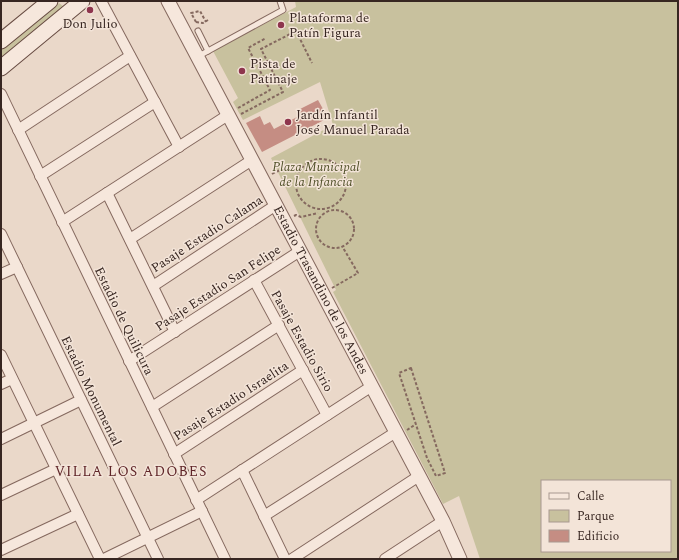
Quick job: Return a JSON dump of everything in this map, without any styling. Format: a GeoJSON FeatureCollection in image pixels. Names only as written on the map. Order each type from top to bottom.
{"type":"FeatureCollection","features":[{"type":"Feature","properties":{"kind":"main road"},"geometry":{"type":"LineString","coordinates":[[1,41],[50,1]]}},
{"type":"Feature","properties":{"kind":"main road"},"geometry":{"type":"LineString","coordinates":[[64,1],[68,4],[81,1]]}},
{"type":"Feature","properties":{"kind":"main road"},"geometry":{"type":"LineString","coordinates":[[1,68],[81,1]]}},
{"type":"Feature","properties":{"kind":"street"},"geometry":{"type":"LineString","coordinates":[[101,1],[179,147]]}},
{"type":"Feature","properties":{"kind":"street","name":"Estadio Trasandino de los Andes"},"geometry":{"type":"LineString","coordinates":[[168,1],[203,54],[252,160],[443,521],[460,559]]}},
{"type":"Feature","properties":{"kind":"street"},"geometry":{"type":"LineString","coordinates":[[18,130],[130,56]]}},
{"type":"Feature","properties":{"kind":"street","name":"Estadio de Quilicura"},"geometry":{"type":"LineString","coordinates":[[1,94],[225,559]]}},
{"type":"Feature","properties":{"kind":"street"},"geometry":{"type":"LineString","coordinates":[[40,176],[155,102]]}},
{"type":"Feature","properties":{"kind":"street"},"geometry":{"type":"LineString","coordinates":[[62,222],[232,114]]}},
{"type":"Feature","properties":{"kind":"street"},"geometry":{"type":"LineString","coordinates":[[130,239],[252,160]]}},
{"type":"Feature","properties":{"kind":"street"},"geometry":{"type":"LineString","coordinates":[[107,193],[175,332]]}},
{"type":"Feature","properties":{"kind":"street","name":"Pasaje Estadio Calama"},"geometry":{"type":"LineString","coordinates":[[153,286],[276,205]]}},
{"type":"Feature","properties":{"kind":"street","name":"Estadio Monumental"},"geometry":{"type":"LineString","coordinates":[[1,234],[158,559]]}},
{"type":"Feature","properties":{"kind":"street","name":"Pasaje Estadio San Felipe"},"geometry":{"type":"LineString","coordinates":[[129,361],[300,251]]}},
{"type":"Feature","properties":{"kind":"street"},"geometry":{"type":"LineString","coordinates":[[1,274],[17,266]]}},
{"type":"Feature","properties":{"kind":"street","name":"Pasaje Estadio Sirio"},"geometry":{"type":"LineString","coordinates":[[254,280],[327,415]]}},
{"type":"Feature","properties":{"kind":"street"},"geometry":{"type":"LineString","coordinates":[[152,407],[278,325]]}},
{"type":"Feature","properties":{"kind":"street"},"geometry":{"type":"LineString","coordinates":[[1,355],[100,559]]}},
{"type":"Feature","properties":{"kind":"street","name":"Pasaje Estadio Israelita"},"geometry":{"type":"LineString","coordinates":[[174,454],[303,370]]}},
{"type":"Feature","properties":{"kind":"street"},"geometry":{"type":"LineString","coordinates":[[1,384],[12,379]]}},
{"type":"Feature","properties":{"kind":"street"},"geometry":{"type":"LineString","coordinates":[[196,500],[372,386]]}},
{"type":"Feature","properties":{"kind":"street"},"geometry":{"type":"LineString","coordinates":[[1,439],[81,400]]}},
{"type":"Feature","properties":{"kind":"street"},"geometry":{"type":"LineString","coordinates":[[264,516],[396,432]]}},
{"type":"Feature","properties":{"kind":"street"},"geometry":{"type":"LineString","coordinates":[[1,495],[56,469]]}},
{"type":"Feature","properties":{"kind":"street"},"geometry":{"type":"LineString","coordinates":[[242,470],[285,559]]}},
{"type":"Feature","properties":{"kind":"street"},"geometry":{"type":"LineString","coordinates":[[292,559],[419,476]]}},
{"type":"Feature","properties":{"kind":"street"},"geometry":{"type":"LineString","coordinates":[[104,559],[202,511]]}},
{"type":"Feature","properties":{"kind":"street"},"geometry":{"type":"LineString","coordinates":[[1,550],[78,514]]}},
{"type":"Feature","properties":{"kind":"street"},"geometry":{"type":"LineString","coordinates":[[385,559],[399,555],[443,521]]}},
{"type":"Feature","properties":{"kind":"lane"},"geometry":{"type":"LineString","coordinates":[[198,31],[203,54],[283,10],[280,1]]}},
{"type":"Feature","properties":{"kind":"path"},"geometry":{"type":"LineString","coordinates":[[200,11],[207,21],[203,23],[196,22],[191,12],[200,11]]}},
{"type":"Feature","properties":{"kind":"path"},"geometry":{"type":"LineString","coordinates":[[232,114],[283,92],[261,49],[296,31],[312,63]]}},
{"type":"Feature","properties":{"kind":"path"},"geometry":{"type":"LineString","coordinates":[[232,114],[270,90],[248,48],[266,38]]}},
{"type":"Feature","properties":{"kind":"path"},"geometry":{"type":"LineString","coordinates":[[323,158],[337,164],[342,170],[346,185],[341,200],[328,208],[317,209],[308,205],[298,195],[296,188],[296,180],[299,171],[302,166],[315,159],[323,158]]}},
{"type":"Feature","properties":{"kind":"path"},"geometry":{"type":"LineString","coordinates":[[262,179],[283,169],[299,171]]}},
{"type":"Feature","properties":{"kind":"path"},"geometry":{"type":"LineString","coordinates":[[335,205],[336,210]]}},
{"type":"Feature","properties":{"kind":"path"},"geometry":{"type":"LineString","coordinates":[[317,209],[320,218]]}},
{"type":"Feature","properties":{"kind":"path"},"geometry":{"type":"LineString","coordinates":[[336,210],[345,214],[352,222],[354,228],[351,239],[342,246],[332,248],[326,246],[318,238],[316,228],[320,218],[329,211],[336,210]]}},
{"type":"Feature","properties":{"kind":"path"},"geometry":{"type":"LineString","coordinates":[[284,221],[296,214],[300,217],[318,213]]}},
{"type":"Feature","properties":{"kind":"path"},"geometry":{"type":"LineString","coordinates":[[322,293],[358,273],[342,246]]}},
{"type":"Feature","properties":{"kind":"path"},"geometry":{"type":"LineString","coordinates":[[411,368],[445,474],[436,476],[427,458],[399,373],[411,368]]}},
{"type":"Feature","properties":{"kind":"green space","name":"Plaza Municipal de la Infancia"},"geometry":{"type":"Polygon","coordinates":[[[295,1],[678,1],[678,559],[480,559],[459,496],[443,504],[333,292],[336,290],[271,158],[333,125],[320,82],[243,120],[233,102],[238,98],[213,51],[296,7],[295,1]]]}},
{"type":"Feature","properties":{"kind":"green space"},"geometry":{"type":"Polygon","coordinates":[[[59,3],[64,7],[1,59],[1,49],[59,3]]]}},
{"type":"Feature","properties":{"kind":"building"},"geometry":{"type":"Polygon","coordinates":[[[318,100],[328,118],[262,152],[246,123],[260,116],[264,125],[270,122],[274,129],[301,115],[298,110],[318,100]]]}},
{"type":"Feature","properties":{"kind":"place","name":"Don Julio"},"geometry":{"type":"Point","coordinates":[90,10]}},
{"type":"Feature","properties":{"kind":"place","name":"Plataforma de Patín Figura"},"geometry":{"type":"Point","coordinates":[281,25]}},
{"type":"Feature","properties":{"kind":"place","name":"Pista de Patinaje"},"geometry":{"type":"Point","coordinates":[242,71]}},
{"type":"Feature","properties":{"kind":"place","name":"Jardín Infantil José Manuel Parada"},"geometry":{"type":"Point","coordinates":[288,122]}},
{"type":"Feature","properties":{"kind":"district","name":"VILLA LOS ADOBES"},"geometry":{"type":"Point","coordinates":[131,471]}}]}
